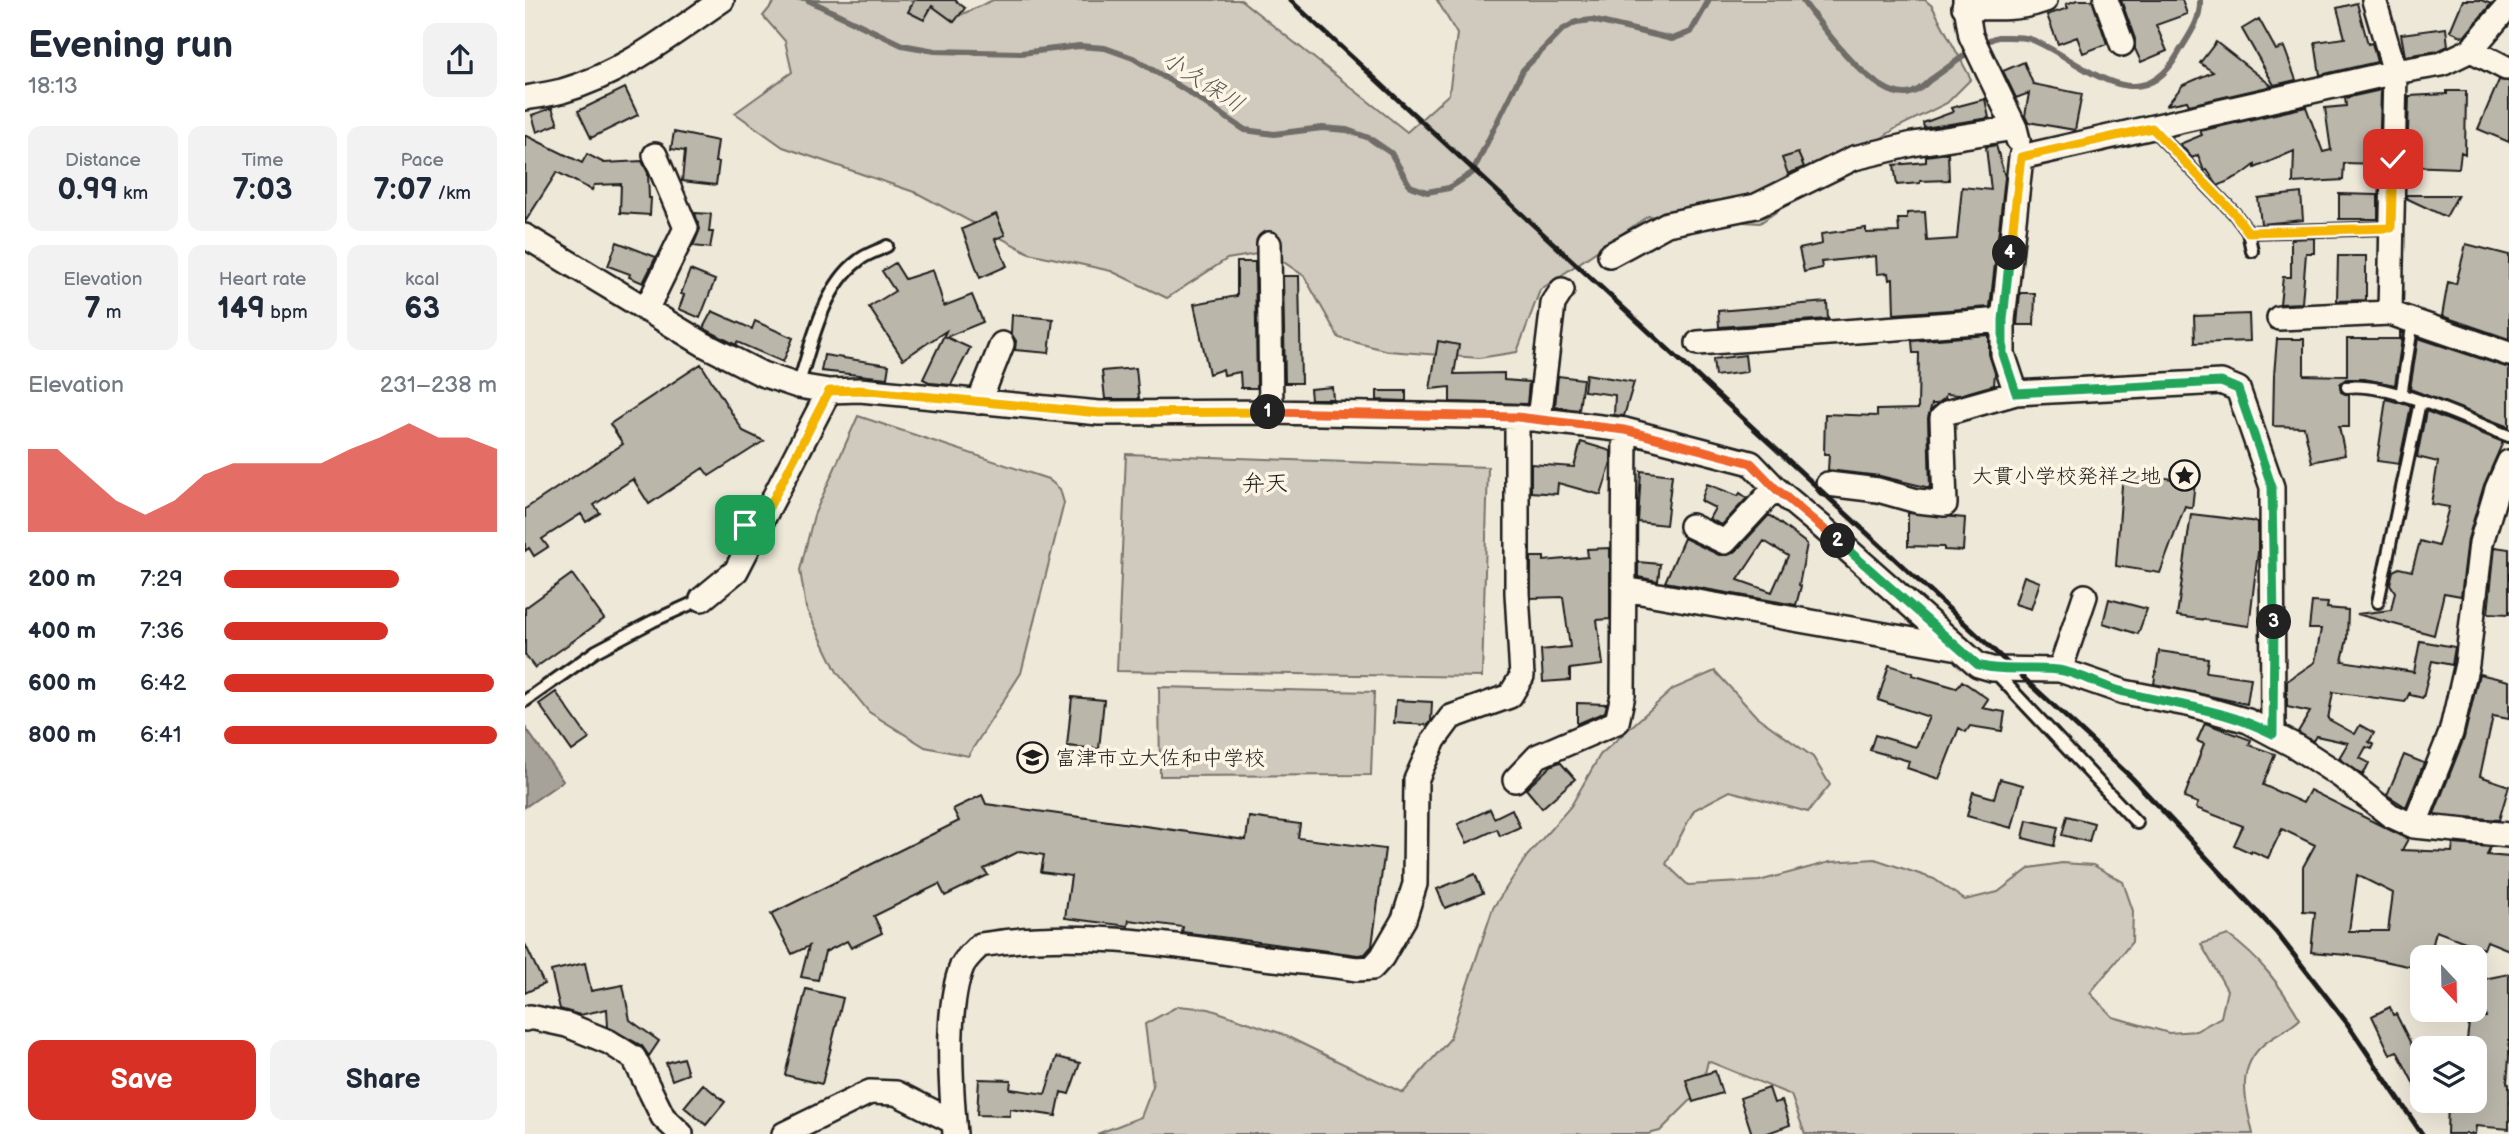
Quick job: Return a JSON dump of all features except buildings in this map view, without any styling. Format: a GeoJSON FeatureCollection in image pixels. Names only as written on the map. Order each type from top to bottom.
{"type":"FeatureCollection","features":[{"type":"Feature","properties":{"kind":"street"},"geometry":{"type":"LineString","coordinates":[[2016,393],[2003,354],[2003,320],[2021,157],[2015,128],[1971,36],[1964,3],[1998,9],[2032,5],[2045,0]]}},
{"type":"Feature","properties":{"kind":"street"},"geometry":{"type":"LineString","coordinates":[[2106,0],[2122,44]]}},
{"type":"Feature","properties":{"kind":"street"},"geometry":{"type":"LineString","coordinates":[[2374,0],[2395,72],[2390,313]]}},
{"type":"Feature","properties":{"kind":"street"},"geometry":{"type":"LineString","coordinates":[[525,98],[563,91],[601,76],[645,53],[716,4]]}},
{"type":"Feature","properties":{"kind":"street"},"geometry":{"type":"LineString","coordinates":[[2021,157],[2395,72],[2442,64],[2471,50],[2509,5]]}},
{"type":"Feature","properties":{"kind":"street"},"geometry":{"type":"LineString","coordinates":[[2471,50],[2505,68]]}},
{"type":"Feature","properties":{"kind":"street"},"geometry":{"type":"LineString","coordinates":[[1610,255],[1667,224],[1756,206],[1854,158],[1913,144],[2015,128]]}},
{"type":"Feature","properties":{"kind":"street"},"geometry":{"type":"LineString","coordinates":[[646,310],[686,228],[655,155]]}},
{"type":"Feature","properties":{"kind":"street"},"geometry":{"type":"LineString","coordinates":[[525,236],[716,351],[777,381],[798,386],[829,391],[859,390],[1099,413],[1272,412],[1528,418],[1625,430],[1751,463],[1775,488],[1978,665],[1992,669],[2060,670],[2124,692],[2192,705],[2248,721],[2295,746],[2341,776],[2390,815],[2414,826],[2509,835]]}},
{"type":"Feature","properties":{"kind":"street"},"geometry":{"type":"LineString","coordinates":[[1269,244],[1272,412]]}},
{"type":"Feature","properties":{"kind":"street"},"geometry":{"type":"LineString","coordinates":[[954,1128],[950,1064],[954,1004],[963,964],[980,945],[1007,940],[1094,937],[1176,944],[1357,969],[1372,968],[1382,957],[1404,919],[1415,884],[1416,780],[1434,740],[1451,718],[1510,696],[1522,676],[1517,593],[1528,418],[1553,304],[1562,290]]}},
{"type":"Feature","properties":{"kind":"street"},"geometry":{"type":"LineString","coordinates":[[2279,318],[2390,313],[2509,354]]}},
{"type":"Feature","properties":{"kind":"street"},"geometry":{"type":"LineString","coordinates":[[1698,343],[2003,320]]}},
{"type":"Feature","properties":{"kind":"street"},"geometry":{"type":"LineString","coordinates":[[979,402],[1002,344]]}},
{"type":"Feature","properties":{"kind":"street"},"geometry":{"type":"LineString","coordinates":[[1828,484],[1878,490],[1945,504],[1942,418],[1949,412],[2016,393],[2221,382],[2238,389],[2272,487],[2273,734]]}},
{"type":"Feature","properties":{"kind":"street"},"geometry":{"type":"LineString","coordinates":[[702,599],[736,570],[829,391]]}},
{"type":"Feature","properties":{"kind":"street"},"geometry":{"type":"LineString","coordinates":[[1515,780],[1538,756],[1617,722],[1623,695],[1625,430]]}},
{"type":"Feature","properties":{"kind":"street"},"geometry":{"type":"LineString","coordinates":[[2414,826],[2451,733],[2467,664],[2481,543],[2497,489],[2509,462]]}},
{"type":"Feature","properties":{"kind":"street"},"geometry":{"type":"LineString","coordinates":[[1691,526],[1725,542],[1775,488]]}},
{"type":"Feature","properties":{"kind":"street"},"geometry":{"type":"LineString","coordinates":[[1624,589],[1960,649]]}},
{"type":"Feature","properties":{"kind":"street"},"geometry":{"type":"LineString","coordinates":[[2060,670],[2085,596]]}},
{"type":"Feature","properties":{"kind":"street"},"geometry":{"type":"LineString","coordinates":[[525,1019],[530,1017],[568,1025],[609,1042],[634,1058],[663,1117],[681,1134]]}},
{"type":"Feature","properties":{"kind":"street"},"geometry":{"type":"LineString","coordinates":[[784,1134],[870,1092],[896,1093],[954,1128]]}},
{"type":"Feature","properties":{"kind":"lane"},"geometry":{"type":"LineString","coordinates":[[2152,128],[2234,213],[2248,232],[2252,251]]}},
{"type":"Feature","properties":{"kind":"lane"},"geometry":{"type":"LineString","coordinates":[[2248,232],[2391,228]]}},
{"type":"Feature","properties":{"kind":"lane"},"geometry":{"type":"LineString","coordinates":[[798,386],[833,290],[858,261],[887,246]]}},
{"type":"Feature","properties":{"kind":"lane"},"geometry":{"type":"LineString","coordinates":[[2401,396],[2413,321]]}},
{"type":"Feature","properties":{"kind":"lane"},"geometry":{"type":"LineString","coordinates":[[2347,387],[2375,388],[2509,436]]}},
{"type":"Feature","properties":{"kind":"lane"},"geometry":{"type":"LineString","coordinates":[[2378,602],[2420,402]]}},
{"type":"Feature","properties":{"kind":"lane"},"geometry":{"type":"LineString","coordinates":[[723,524],[761,523]]}},
{"type":"Feature","properties":{"kind":"lane"},"geometry":{"type":"LineString","coordinates":[[525,701],[596,651],[702,599]]}},
{"type":"Feature","properties":{"kind":"lane"},"geometry":{"type":"LineString","coordinates":[[1992,669],[2137,823]]}},
{"type":"Feature","properties":{"kind":"shaded area"},"geometry":{"type":"Polygon","coordinates":[[[776,0],[931,0],[958,16],[993,0],[1241,0],[1407,132],[1449,94],[1457,34],[1437,0],[1925,0],[1932,6],[1971,79],[1947,103],[1896,128],[1760,223],[1648,216],[1540,290],[1517,352],[1479,358],[1388,351],[1339,338],[1304,276],[1269,252],[1227,259],[1167,298],[1111,271],[1029,253],[917,193],[783,147],[735,113],[792,72],[785,41],[763,16],[776,0]]]}},
{"type":"Feature","properties":{"kind":"shaded area"},"geometry":{"type":"Polygon","coordinates":[[[858,416],[1048,479],[1060,489],[1064,503],[1021,673],[968,756],[925,747],[869,712],[837,672],[806,608],[800,570],[814,515],[858,416]]]}},
{"type":"Feature","properties":{"kind":"shaded area"},"geometry":{"type":"Polygon","coordinates":[[[1126,454],[1488,467],[1482,677],[1117,671],[1126,454]]]}},
{"type":"Feature","properties":{"kind":"shaded area"},"geometry":{"type":"Polygon","coordinates":[[[1715,671],[1756,716],[1813,757],[1830,785],[1808,812],[1730,791],[1694,810],[1666,864],[1688,885],[1759,881],[1830,862],[1875,859],[1934,879],[1965,900],[1998,892],[2030,868],[2062,863],[2093,865],[2123,882],[2133,911],[2132,942],[2090,993],[2113,1017],[2169,1033],[2196,1031],[2221,1017],[2227,990],[2201,944],[2228,935],[2269,973],[2300,1019],[2263,1045],[2249,1065],[2245,1087],[2253,1134],[1805,1134],[1791,1095],[1708,1061],[1701,1090],[1660,1131],[1648,1134],[1097,1134],[1141,1117],[1153,1086],[1145,1024],[1178,1006],[1209,1009],[1280,1033],[1403,1093],[1449,1040],[1493,908],[1527,856],[1571,806],[1600,755],[1673,689],[1715,671]]]}},
{"type":"Feature","properties":{"kind":"shaded area"},"geometry":{"type":"Polygon","coordinates":[[[1159,687],[1374,692],[1371,775],[1160,776],[1159,687]]]}},
{"type":"Feature","properties":{"kind":"shaded area"},"geometry":{"type":"Polygon","coordinates":[[[525,727],[563,781],[525,807],[525,727]]]}},
{"type":"Feature","properties":{"kind":"waterway","name":"小久保川"},"geometry":{"type":"LineString","coordinates":[[808,0],[902,45],[935,51],[1021,53],[1079,46],[1105,48],[1133,58],[1245,130],[1274,134],[1322,128],[1347,130],[1369,138],[1391,153],[1410,186],[1427,192],[1449,188],[1472,173],[1523,70],[1562,30],[1576,22],[1592,20],[1672,39],[1691,32],[1709,0]]}},
{"type":"Feature","properties":{"kind":"waterway","name":"小久保川"},"geometry":{"type":"LineString","coordinates":[[1802,0],[1834,42],[1863,72],[1893,92],[1907,94],[1919,89],[1974,49],[1998,37],[2030,39],[2107,80],[2126,86],[2144,85],[2162,75],[2178,54],[2196,22],[2200,0]]}},
{"type":"Feature","properties":{"kind":"railway"},"geometry":{"type":"LineString","coordinates":[[1290,0],[2132,778],[2276,932],[2347,1023],[2422,1134]]}},
{"type":"Feature","properties":{"kind":"place","name":"大貫小学校発祥之地"},"geometry":{"type":"Point","coordinates":[2184,476]}},
{"type":"Feature","properties":{"kind":"place","name":"富津市立大佐和中学校"},"geometry":{"type":"Point","coordinates":[1032,758]}},
{"type":"Feature","properties":{"kind":"district","name":"弁天"},"geometry":{"type":"Point","coordinates":[1265,484]}},
{"type":"Feature","properties":{"kind":"route"},"geometry":{"type":"LineString","coordinates":[[745,525],[761,523],[829,391],[859,390],[1099,413],[1272,412],[1517,417],[1625,430],[1751,463],[1775,488],[1978,665],[1992,669],[2060,670],[2124,692],[2192,705],[2248,721],[2273,734],[2272,487],[2238,389],[2221,382],[2016,393],[2003,354],[2003,320],[2021,157],[2152,128],[2234,213],[2248,232],[2391,228],[2393,159]]}}]}
